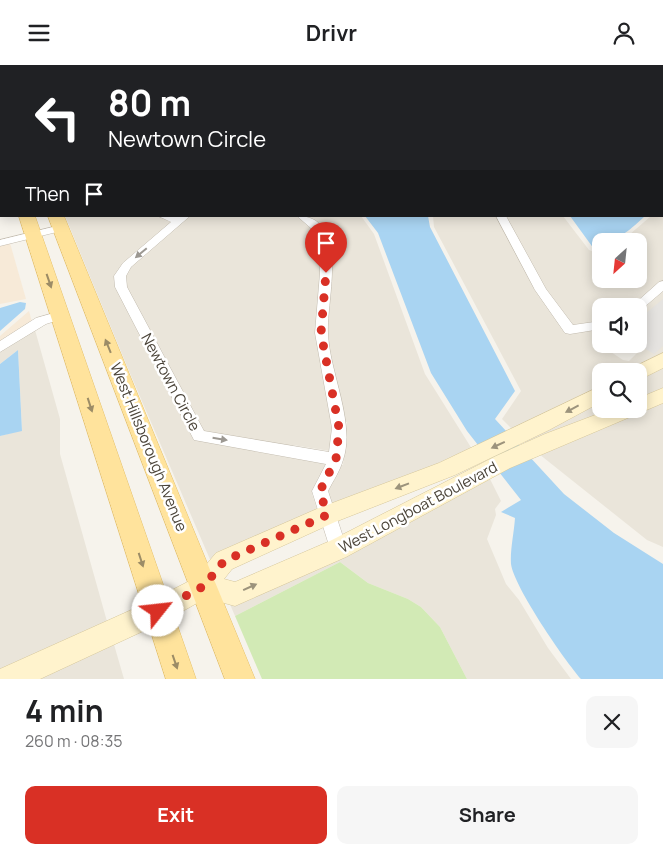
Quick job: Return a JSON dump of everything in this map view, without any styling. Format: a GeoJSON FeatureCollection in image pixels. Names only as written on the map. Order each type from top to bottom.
{"type":"FeatureCollection","features":[{"type":"Feature","properties":{"kind":"main road"},"geometry":{"type":"LineString","coordinates":[[27,217],[181,679]]}},
{"type":"Feature","properties":{"kind":"main road","name":"West Hillsborough Avenue"},"geometry":{"type":"LineString","coordinates":[[58,222],[240,679]]}},
{"type":"Feature","properties":{"kind":"street","name":"Newtown Circle"},"geometry":{"type":"LineString","coordinates":[[169,217],[182,219]]}},
{"type":"Feature","properties":{"kind":"street"},"geometry":{"type":"LineString","coordinates":[[303,217],[318,228],[325,243],[326,273],[321,333],[339,428],[336,459],[320,491],[338,549]]}},
{"type":"Feature","properties":{"kind":"street"},"geometry":{"type":"LineString","coordinates":[[502,217],[526,265],[552,309],[570,330],[592,326]]}},
{"type":"Feature","properties":{"kind":"street","name":"Newtown Circle"},"geometry":{"type":"LineString","coordinates":[[182,219],[127,265],[120,276],[121,287],[199,436],[336,459]]}},
{"type":"Feature","properties":{"kind":"street"},"geometry":{"type":"LineString","coordinates":[[0,243],[33,235],[58,222]]}},
{"type":"Feature","properties":{"kind":"street"},"geometry":{"type":"LineString","coordinates":[[647,298],[663,285]]}},
{"type":"Feature","properties":{"kind":"street"},"geometry":{"type":"LineString","coordinates":[[0,347],[41,321],[61,315]]}},
{"type":"Feature","properties":{"kind":"street"},"geometry":{"type":"LineString","coordinates":[[647,369],[663,360]]}},
{"type":"Feature","properties":{"kind":"street"},"geometry":{"type":"LineString","coordinates":[[647,402],[663,395]]}},
{"type":"Feature","properties":{"kind":"street","name":"West Longboat Boulevard"},"geometry":{"type":"LineString","coordinates":[[547,432],[592,400]]}},
{"type":"Feature","properties":{"kind":"street","name":"West Longboat Boulevard"},"geometry":{"type":"LineString","coordinates":[[204,586],[234,594],[338,549],[453,476],[547,432],[598,418]]}},
{"type":"Feature","properties":{"kind":"street","name":"West Longboat Boulevard"},"geometry":{"type":"LineString","coordinates":[[10,679],[158,611],[204,586],[224,561],[327,515],[453,476]]}},
{"type":"Feature","properties":{"kind":"shaded area"},"geometry":{"type":"Polygon","coordinates":[[[65,217],[362,217],[374,234],[425,374],[472,449],[444,463],[333,506],[328,491],[341,465],[343,465],[347,422],[333,422],[330,451],[293,445],[288,457],[326,464],[312,494],[318,512],[212,564],[65,217]]]}},
{"type":"Feature","properties":{"kind":"shaded area"},"geometry":{"type":"Polygon","coordinates":[[[433,217],[564,217],[589,250],[592,251],[592,288],[647,288],[648,233],[631,233],[650,217],[663,217],[663,353],[645,363],[592,363],[592,390],[513,430],[502,419],[521,391],[434,227],[433,217]]]}},
{"type":"Feature","properties":{"kind":"shaded area"},"geometry":{"type":"Polygon","coordinates":[[[10,243],[26,299],[0,304],[0,246],[10,243]]]}},
{"type":"Feature","properties":{"kind":"shaded area"},"geometry":{"type":"Polygon","coordinates":[[[663,299],[663,346],[654,354],[647,350],[647,312],[663,299]]]}},
{"type":"Feature","properties":{"kind":"shaded area"},"geometry":{"type":"Polygon","coordinates":[[[29,311],[32,322],[0,342],[0,336],[29,311]]]}},
{"type":"Feature","properties":{"kind":"shaded area"},"geometry":{"type":"Polygon","coordinates":[[[35,330],[60,419],[60,454],[108,625],[0,674],[0,436],[22,430],[18,350],[0,364],[0,352],[35,330]]]}},
{"type":"Feature","properties":{"kind":"shaded area"},"geometry":{"type":"Polygon","coordinates":[[[663,367],[663,388],[647,395],[647,376],[663,367]]]}},
{"type":"Feature","properties":{"kind":"shaded area"},"geometry":{"type":"Polygon","coordinates":[[[663,402],[663,547],[647,540],[539,454],[625,418],[647,418],[647,409],[663,402]]]}},
{"type":"Feature","properties":{"kind":"shaded area"},"geometry":{"type":"Polygon","coordinates":[[[592,405],[592,418],[527,444],[523,440],[592,405]]]}},
{"type":"Feature","properties":{"kind":"shaded area"},"geometry":{"type":"Polygon","coordinates":[[[489,477],[501,501],[495,509],[496,515],[487,539],[506,584],[519,600],[548,648],[571,679],[467,679],[440,627],[421,607],[408,599],[368,583],[340,562],[235,616],[229,602],[489,477]]]}},
{"type":"Feature","properties":{"kind":"shaded area"},"geometry":{"type":"Polygon","coordinates":[[[113,641],[124,679],[31,679],[113,641]]]}},
{"type":"Feature","properties":{"kind":"green space"},"geometry":{"type":"Polygon","coordinates":[[[340,562],[368,583],[408,599],[421,607],[440,627],[467,679],[262,679],[235,616],[340,562]]]}},
{"type":"Feature","properties":{"kind":"water"},"geometry":{"type":"Polygon","coordinates":[[[366,217],[428,217],[430,227],[515,391],[495,419],[564,494],[614,533],[663,564],[663,679],[581,679],[530,606],[514,575],[511,564],[515,518],[501,512],[521,500],[467,431],[431,373],[378,233],[366,217]]]}},
{"type":"Feature","properties":{"kind":"water"},"geometry":{"type":"Polygon","coordinates":[[[571,217],[644,217],[625,233],[592,233],[592,246],[571,217]]]}},
{"type":"Feature","properties":{"kind":"water"},"geometry":{"type":"Polygon","coordinates":[[[20,302],[26,303],[25,309],[0,331],[0,308],[20,302]]]}},
{"type":"Feature","properties":{"kind":"water"},"geometry":{"type":"Polygon","coordinates":[[[18,350],[22,431],[0,436],[0,364],[18,350]]]}},
{"type":"Feature","properties":{"kind":"route"},"geometry":{"type":"LineString","coordinates":[[158,611],[204,586],[224,561],[327,515],[320,491],[336,459],[339,428],[321,333],[326,273]]}}]}
